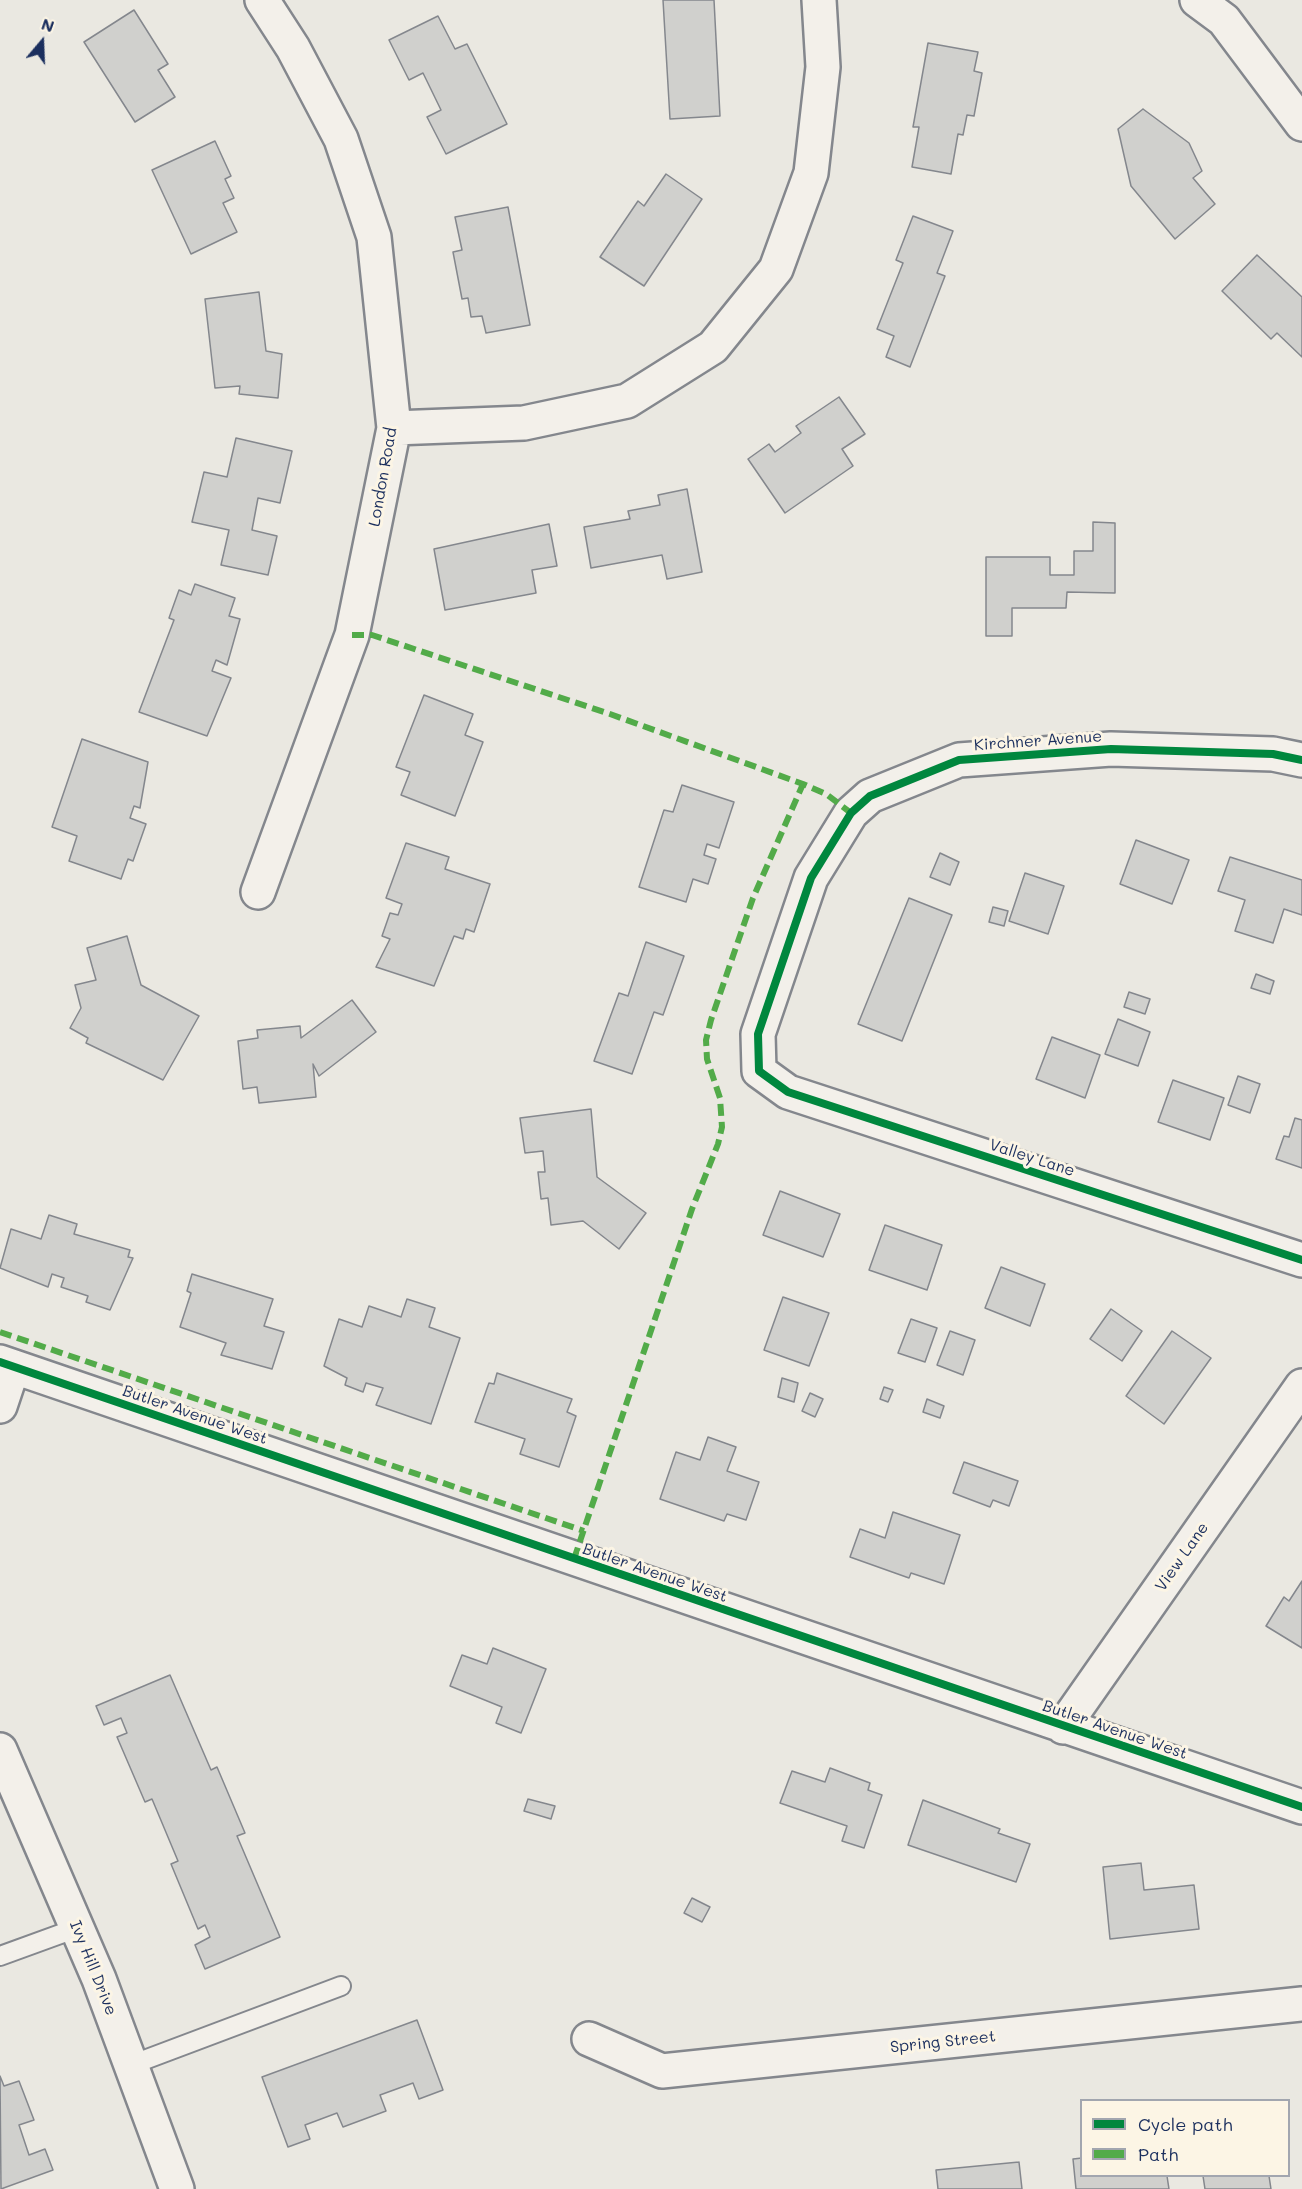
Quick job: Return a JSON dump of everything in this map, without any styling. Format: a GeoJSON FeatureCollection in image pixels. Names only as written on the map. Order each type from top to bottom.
{"type":"FeatureCollection","features":[{"type":"Feature","properties":{"kind":"street","name":"London Road"},"geometry":{"type":"LineString","coordinates":[[258,892],[352,635],[394,428],[374,237],[341,139],[293,48],[262,0]]}},
{"type":"Feature","properties":{"kind":"street"},"geometry":{"type":"LineString","coordinates":[[394,428],[524,423],[627,400],[712,347],[776,269],[811,173],[823,67],[819,0]]}},
{"type":"Feature","properties":{"kind":"street"},"geometry":{"type":"LineString","coordinates":[[1197,0],[1224,20],[1302,124]]}},
{"type":"Feature","properties":{"kind":"street","name":"Kirchner Avenue"},"geometry":{"type":"LineString","coordinates":[[759,1071],[758,1034],[812,878],[851,813],[870,796],[959,760],[1111,749],[1273,754],[1302,760]]}},
{"type":"Feature","properties":{"kind":"street","name":"Valley Lane"},"geometry":{"type":"LineString","coordinates":[[759,1071],[788,1092],[1302,1260]]}},
{"type":"Feature","properties":{"kind":"street"},"geometry":{"type":"LineString","coordinates":[[0,1406],[7,1364]]}},
{"type":"Feature","properties":{"kind":"street","name":"Butler Avenue West"},"geometry":{"type":"LineString","coordinates":[[7,1364],[1302,1808]]}},
{"type":"Feature","properties":{"kind":"street","name":"View Lane"},"geometry":{"type":"LineString","coordinates":[[1063,1727],[1302,1386]]}},
{"type":"Feature","properties":{"kind":"street","name":"Ivy Hill Drive"},"geometry":{"type":"LineString","coordinates":[[0,1750],[77,1928],[177,2189]]}},
{"type":"Feature","properties":{"kind":"street","name":"Spring Street"},"geometry":{"type":"LineString","coordinates":[[589,2039],[662,2071],[1302,2004]]}},
{"type":"Feature","properties":{"kind":"lane"},"geometry":{"type":"LineString","coordinates":[[0,1956],[77,1928]]}},
{"type":"Feature","properties":{"kind":"lane"},"geometry":{"type":"LineString","coordinates":[[131,2065],[341,1986]]}},
{"type":"Feature","properties":{"kind":"building"},"geometry":{"type":"Polygon","coordinates":[[[663,0],[714,0],[720,116],[670,119],[663,0]]]}},
{"type":"Feature","properties":{"kind":"building"},"geometry":{"type":"Polygon","coordinates":[[[134,10],[168,64],[158,70],[175,97],[135,122],[84,42],[134,10]]]}},
{"type":"Feature","properties":{"kind":"building"},"geometry":{"type":"Polygon","coordinates":[[[438,16],[455,49],[467,44],[507,124],[446,154],[427,117],[441,110],[423,73],[409,80],[389,40],[438,16]]]}},
{"type":"Feature","properties":{"kind":"building"},"geometry":{"type":"Polygon","coordinates":[[[928,43],[978,52],[974,71],[982,73],[974,116],[967,115],[963,135],[958,134],[951,174],[912,167],[919,127],[913,127],[928,43]]]}},
{"type":"Feature","properties":{"kind":"building"},"geometry":{"type":"Polygon","coordinates":[[[1143,109],[1189,143],[1202,171],[1193,178],[1215,204],[1175,239],[1131,186],[1118,129],[1143,109]]]}},
{"type":"Feature","properties":{"kind":"building"},"geometry":{"type":"Polygon","coordinates":[[[215,141],[231,176],[225,179],[234,198],[223,203],[237,232],[191,254],[152,170],[215,141]]]}},
{"type":"Feature","properties":{"kind":"building"},"geometry":{"type":"Polygon","coordinates":[[[666,174],[702,199],[644,286],[600,257],[638,201],[644,206],[666,174]]]}},
{"type":"Feature","properties":{"kind":"building"},"geometry":{"type":"Polygon","coordinates":[[[508,207],[530,325],[486,333],[482,316],[471,317],[468,298],[462,299],[453,252],[462,250],[455,217],[508,207]]]}},
{"type":"Feature","properties":{"kind":"building"},"geometry":{"type":"Polygon","coordinates":[[[913,216],[953,231],[937,273],[945,276],[910,367],[886,357],[894,336],[877,329],[903,263],[896,260],[913,216]]]}},
{"type":"Feature","properties":{"kind":"building"},"geometry":{"type":"Polygon","coordinates":[[[1257,255],[1302,297],[1302,357],[1277,333],[1271,339],[1222,291],[1257,255]]]}},
{"type":"Feature","properties":{"kind":"building"},"geometry":{"type":"Polygon","coordinates":[[[259,292],[266,351],[282,354],[278,398],[239,394],[240,386],[215,388],[205,299],[259,292]]]}},
{"type":"Feature","properties":{"kind":"building"},"geometry":{"type":"Polygon","coordinates":[[[839,397],[865,434],[842,449],[853,466],[785,513],[748,459],[769,444],[775,452],[801,433],[796,426],[839,397]]]}},
{"type":"Feature","properties":{"kind":"building"},"geometry":{"type":"Polygon","coordinates":[[[236,438],[292,451],[280,503],[258,498],[252,530],[277,536],[268,575],[221,565],[229,530],[192,522],[204,472],[227,477],[236,438]]]}},
{"type":"Feature","properties":{"kind":"building"},"geometry":{"type":"Polygon","coordinates":[[[687,489],[702,572],[667,579],[662,555],[591,568],[584,527],[630,519],[628,511],[660,505],[658,495],[687,489]]]}},
{"type":"Feature","properties":{"kind":"building"},"geometry":{"type":"Polygon","coordinates":[[[1093,522],[1115,523],[1115,593],[1067,592],[1066,608],[1012,608],[1012,636],[986,636],[986,557],[1050,557],[1050,575],[1074,575],[1074,551],[1093,551],[1093,522]]]}},
{"type":"Feature","properties":{"kind":"building"},"geometry":{"type":"Polygon","coordinates":[[[549,524],[557,566],[532,570],[536,593],[445,610],[434,549],[549,524]]]}},
{"type":"Feature","properties":{"kind":"building"},"geometry":{"type":"Polygon","coordinates":[[[195,584],[235,598],[229,616],[240,619],[227,665],[216,660],[212,671],[231,678],[207,736],[139,712],[174,620],[169,618],[179,590],[191,595],[195,584]]]}},
{"type":"Feature","properties":{"kind":"building"},"geometry":{"type":"Polygon","coordinates":[[[424,695],[473,714],[465,735],[483,742],[455,816],[401,795],[410,772],[396,767],[424,695]]]}},
{"type":"Feature","properties":{"kind":"building"},"geometry":{"type":"Polygon","coordinates":[[[82,739],[148,762],[140,808],[134,806],[130,818],[146,824],[133,861],[128,859],[121,879],[69,861],[77,836],[52,827],[82,739]]]}},
{"type":"Feature","properties":{"kind":"building"},"geometry":{"type":"Polygon","coordinates":[[[682,785],[734,802],[719,848],[707,844],[704,855],[716,859],[708,884],[693,879],[686,902],[639,887],[664,810],[673,812],[682,785]]]}},
{"type":"Feature","properties":{"kind":"building"},"geometry":{"type":"Polygon","coordinates":[[[1136,840],[1189,860],[1172,904],[1120,884],[1136,840]]]}},
{"type":"Feature","properties":{"kind":"building"},"geometry":{"type":"Polygon","coordinates":[[[406,843],[449,857],[445,869],[490,884],[474,932],[466,929],[463,939],[454,936],[434,986],[376,967],[390,939],[382,936],[390,913],[398,915],[402,904],[386,898],[406,843]]]}},
{"type":"Feature","properties":{"kind":"building"},"geometry":{"type":"Polygon","coordinates":[[[940,853],[959,862],[950,885],[930,877],[940,853]]]}},
{"type":"Feature","properties":{"kind":"building"},"geometry":{"type":"Polygon","coordinates":[[[1230,857],[1302,880],[1302,915],[1284,909],[1273,943],[1235,931],[1245,900],[1218,891],[1230,857]]]}},
{"type":"Feature","properties":{"kind":"building"},"geometry":{"type":"Polygon","coordinates":[[[1025,873],[1064,886],[1048,934],[1009,921],[1025,873]]]}},
{"type":"Feature","properties":{"kind":"building"},"geometry":{"type":"Polygon","coordinates":[[[909,898],[952,915],[902,1041],[858,1024],[909,898]]]}},
{"type":"Feature","properties":{"kind":"building"},"geometry":{"type":"Polygon","coordinates":[[[993,907],[1008,911],[1004,926],[989,922],[993,907]]]}},
{"type":"Feature","properties":{"kind":"building"},"geometry":{"type":"Polygon","coordinates":[[[127,936],[141,985],[199,1016],[163,1080],[86,1043],[88,1038],[70,1028],[81,1008],[75,985],[96,980],[87,948],[127,936]]]}},
{"type":"Feature","properties":{"kind":"building"},"geometry":{"type":"Polygon","coordinates":[[[646,942],[684,956],[663,1015],[654,1012],[632,1074],[594,1061],[619,993],[628,996],[646,942]]]}},
{"type":"Feature","properties":{"kind":"building"},"geometry":{"type":"Polygon","coordinates":[[[1256,974],[1274,981],[1270,994],[1251,988],[1256,974]]]}},
{"type":"Feature","properties":{"kind":"building"},"geometry":{"type":"Polygon","coordinates":[[[1129,992],[1150,999],[1145,1014],[1124,1007],[1129,992]]]}},
{"type":"Feature","properties":{"kind":"building"},"geometry":{"type":"Polygon","coordinates":[[[352,1000],[376,1032],[319,1076],[313,1064],[316,1097],[259,1103],[257,1087],[243,1089],[238,1041],[258,1038],[257,1030],[300,1026],[301,1038],[352,1000]]]}},
{"type":"Feature","properties":{"kind":"building"},"geometry":{"type":"Polygon","coordinates":[[[1118,1019],[1150,1032],[1138,1066],[1105,1054],[1118,1019]]]}},
{"type":"Feature","properties":{"kind":"building"},"geometry":{"type":"Polygon","coordinates":[[[1052,1037],[1100,1055],[1085,1098],[1036,1079],[1052,1037]]]}},
{"type":"Feature","properties":{"kind":"building"},"geometry":{"type":"Polygon","coordinates":[[[1238,1076],[1260,1084],[1250,1113],[1228,1105],[1238,1076]]]}},
{"type":"Feature","properties":{"kind":"building"},"geometry":{"type":"Polygon","coordinates":[[[1173,1080],[1224,1098],[1210,1140],[1158,1122],[1173,1080]]]}},
{"type":"Feature","properties":{"kind":"building"},"geometry":{"type":"Polygon","coordinates":[[[591,1109],[597,1177],[646,1213],[619,1249],[583,1221],[551,1225],[548,1198],[541,1199],[538,1172],[545,1172],[543,1151],[525,1153],[520,1118],[591,1109]]]}},
{"type":"Feature","properties":{"kind":"building"},"geometry":{"type":"Polygon","coordinates":[[[1295,1118],[1302,1120],[1302,1168],[1276,1159],[1284,1136],[1289,1137],[1295,1118]]]}},
{"type":"Feature","properties":{"kind":"building"},"geometry":{"type":"Polygon","coordinates":[[[780,1191],[840,1214],[823,1257],[763,1235],[780,1191]]]}},
{"type":"Feature","properties":{"kind":"building"},"geometry":{"type":"Polygon","coordinates":[[[49,1215],[77,1224],[74,1234],[130,1250],[128,1257],[133,1258],[110,1310],[86,1302],[88,1296],[61,1287],[64,1278],[52,1274],[48,1287],[0,1268],[11,1229],[41,1239],[49,1215]]]}},
{"type":"Feature","properties":{"kind":"building"},"geometry":{"type":"Polygon","coordinates":[[[885,1225],[942,1245],[927,1290],[869,1270],[885,1225]]]}},
{"type":"Feature","properties":{"kind":"building"},"geometry":{"type":"Polygon","coordinates":[[[1001,1267],[1045,1284],[1030,1326],[985,1308],[1001,1267]]]}},
{"type":"Feature","properties":{"kind":"building"},"geometry":{"type":"Polygon","coordinates":[[[192,1274],[273,1299],[264,1326],[284,1332],[272,1369],[221,1355],[226,1343],[180,1327],[191,1293],[187,1291],[192,1274]]]}},
{"type":"Feature","properties":{"kind":"building"},"geometry":{"type":"Polygon","coordinates":[[[783,1297],[829,1313],[809,1366],[764,1350],[783,1297]]]}},
{"type":"Feature","properties":{"kind":"building"},"geometry":{"type":"Polygon","coordinates":[[[407,1299],[435,1308],[429,1327],[460,1338],[431,1424],[376,1405],[383,1388],[366,1383],[363,1392],[345,1385],[347,1378],[324,1366],[339,1319],[362,1327],[369,1306],[401,1317],[407,1299]]]}},
{"type":"Feature","properties":{"kind":"building"},"geometry":{"type":"Polygon","coordinates":[[[1111,1309],[1142,1331],[1122,1361],[1090,1339],[1111,1309]]]}},
{"type":"Feature","properties":{"kind":"building"},"geometry":{"type":"Polygon","coordinates":[[[911,1319],[937,1328],[925,1362],[898,1353],[911,1319]]]}},
{"type":"Feature","properties":{"kind":"building"},"geometry":{"type":"Polygon","coordinates":[[[950,1331],[975,1340],[963,1375],[937,1365],[950,1331]]]}},
{"type":"Feature","properties":{"kind":"building"},"geometry":{"type":"Polygon","coordinates":[[[1172,1331],[1211,1358],[1164,1424],[1126,1396],[1172,1331]]]}},
{"type":"Feature","properties":{"kind":"building"},"geometry":{"type":"Polygon","coordinates":[[[497,1373],[572,1399],[567,1412],[576,1416],[559,1467],[520,1454],[525,1439],[475,1422],[489,1383],[494,1384],[497,1373]]]}},
{"type":"Feature","properties":{"kind":"building"},"geometry":{"type":"Polygon","coordinates":[[[782,1378],[798,1383],[794,1402],[778,1397],[782,1378]]]}},
{"type":"Feature","properties":{"kind":"building"},"geometry":{"type":"Polygon","coordinates":[[[884,1387],[893,1390],[888,1402],[880,1399],[884,1387]]]}},
{"type":"Feature","properties":{"kind":"building"},"geometry":{"type":"Polygon","coordinates":[[[810,1393],[823,1399],[815,1417],[802,1411],[810,1393]]]}},
{"type":"Feature","properties":{"kind":"building"},"geometry":{"type":"Polygon","coordinates":[[[927,1399],[944,1406],[940,1418],[923,1412],[927,1399]]]}},
{"type":"Feature","properties":{"kind":"building"},"geometry":{"type":"Polygon","coordinates":[[[708,1437],[736,1447],[727,1471],[759,1482],[746,1520],[727,1514],[724,1521],[660,1499],[676,1452],[700,1460],[708,1437]]]}},
{"type":"Feature","properties":{"kind":"building"},"geometry":{"type":"Polygon","coordinates":[[[964,1462],[1018,1481],[1009,1506],[993,1500],[990,1507],[953,1493],[964,1462]]]}},
{"type":"Feature","properties":{"kind":"building"},"geometry":{"type":"Polygon","coordinates":[[[893,1512],[960,1535],[944,1584],[911,1573],[909,1578],[850,1557],[860,1529],[885,1538],[893,1512]]]}},
{"type":"Feature","properties":{"kind":"building"},"geometry":{"type":"Polygon","coordinates":[[[1302,1581],[1302,1648],[1266,1626],[1284,1597],[1289,1601],[1302,1581]]]}},
{"type":"Feature","properties":{"kind":"building"},"geometry":{"type":"Polygon","coordinates":[[[493,1648],[546,1669],[521,1733],[496,1723],[502,1707],[450,1686],[462,1655],[487,1664],[493,1648]]]}},
{"type":"Feature","properties":{"kind":"building"},"geometry":{"type":"Polygon","coordinates":[[[170,1675],[211,1770],[217,1767],[245,1833],[237,1836],[280,1937],[205,1969],[195,1945],[210,1937],[205,1925],[198,1929],[171,1864],[178,1861],[152,1799],[145,1802],[117,1737],[127,1733],[121,1718],[104,1725],[96,1706],[170,1675]]]}},
{"type":"Feature","properties":{"kind":"building"},"geometry":{"type":"Polygon","coordinates":[[[830,1768],[870,1783],[868,1790],[882,1795],[864,1848],[842,1841],[847,1826],[780,1803],[792,1771],[825,1782],[830,1768]]]}},
{"type":"Feature","properties":{"kind":"building"},"geometry":{"type":"Polygon","coordinates":[[[528,1799],[555,1806],[551,1819],[524,1811],[528,1799]]]}},
{"type":"Feature","properties":{"kind":"building"},"geometry":{"type":"Polygon","coordinates":[[[923,1800],[1000,1829],[998,1833],[1030,1844],[1016,1882],[908,1845],[923,1800]]]}},
{"type":"Feature","properties":{"kind":"building"},"geometry":{"type":"Polygon","coordinates":[[[1141,1863],[1144,1890],[1194,1885],[1199,1929],[1110,1939],[1103,1867],[1141,1863]]]}},
{"type":"Feature","properties":{"kind":"building"},"geometry":{"type":"Polygon","coordinates":[[[692,1898],[710,1907],[702,1922],[684,1913],[692,1898]]]}},
{"type":"Feature","properties":{"kind":"building"},"geometry":{"type":"Polygon","coordinates":[[[417,2020],[443,2090],[419,2099],[413,2083],[380,2095],[386,2111],[343,2127],[337,2113],[305,2125],[310,2139],[288,2147],[262,2077],[417,2020]]]}},
{"type":"Feature","properties":{"kind":"building"},"geometry":{"type":"Polygon","coordinates":[[[0,2076],[4,2086],[19,2081],[34,2120],[19,2125],[29,2155],[45,2149],[53,2170],[1,2189],[0,2076]]]}},
{"type":"Feature","properties":{"kind":"building"},"geometry":{"type":"Polygon","coordinates":[[[1080,2158],[1080,2177],[1167,2177],[1169,2189],[1076,2189],[1073,2159],[1080,2158]]]}},
{"type":"Feature","properties":{"kind":"building"},"geometry":{"type":"Polygon","coordinates":[[[1019,2162],[1022,2189],[938,2189],[936,2170],[1019,2162]]]}},
{"type":"Feature","properties":{"kind":"building"},"geometry":{"type":"Polygon","coordinates":[[[1203,2177],[1269,2177],[1271,2189],[1205,2189],[1203,2177]]]}},
{"type":"Feature","properties":{"kind":"marked path"},"geometry":{"type":"LineString","coordinates":[[352,635],[372,635],[610,714],[803,784],[826,794],[851,813]]}},
{"type":"Feature","properties":{"kind":"marked path"},"geometry":{"type":"LineString","coordinates":[[574,1559],[692,1209],[718,1144],[722,1127],[720,1098],[707,1059],[706,1040],[711,1020],[753,898],[803,784]]}},
{"type":"Feature","properties":{"kind":"marked path"},"geometry":{"type":"LineString","coordinates":[[0,1332],[584,1531]]}},
{"type":"Feature","properties":{"kind":"cycle path"},"geometry":{"type":"LineString","coordinates":[[1302,760],[1273,754],[1111,749],[959,760],[870,796],[851,813],[811,878],[758,1034],[759,1071],[788,1092],[1302,1260]]}},
{"type":"Feature","properties":{"kind":"cycle path"},"geometry":{"type":"LineString","coordinates":[[0,1362],[1302,1807]]}}]}
